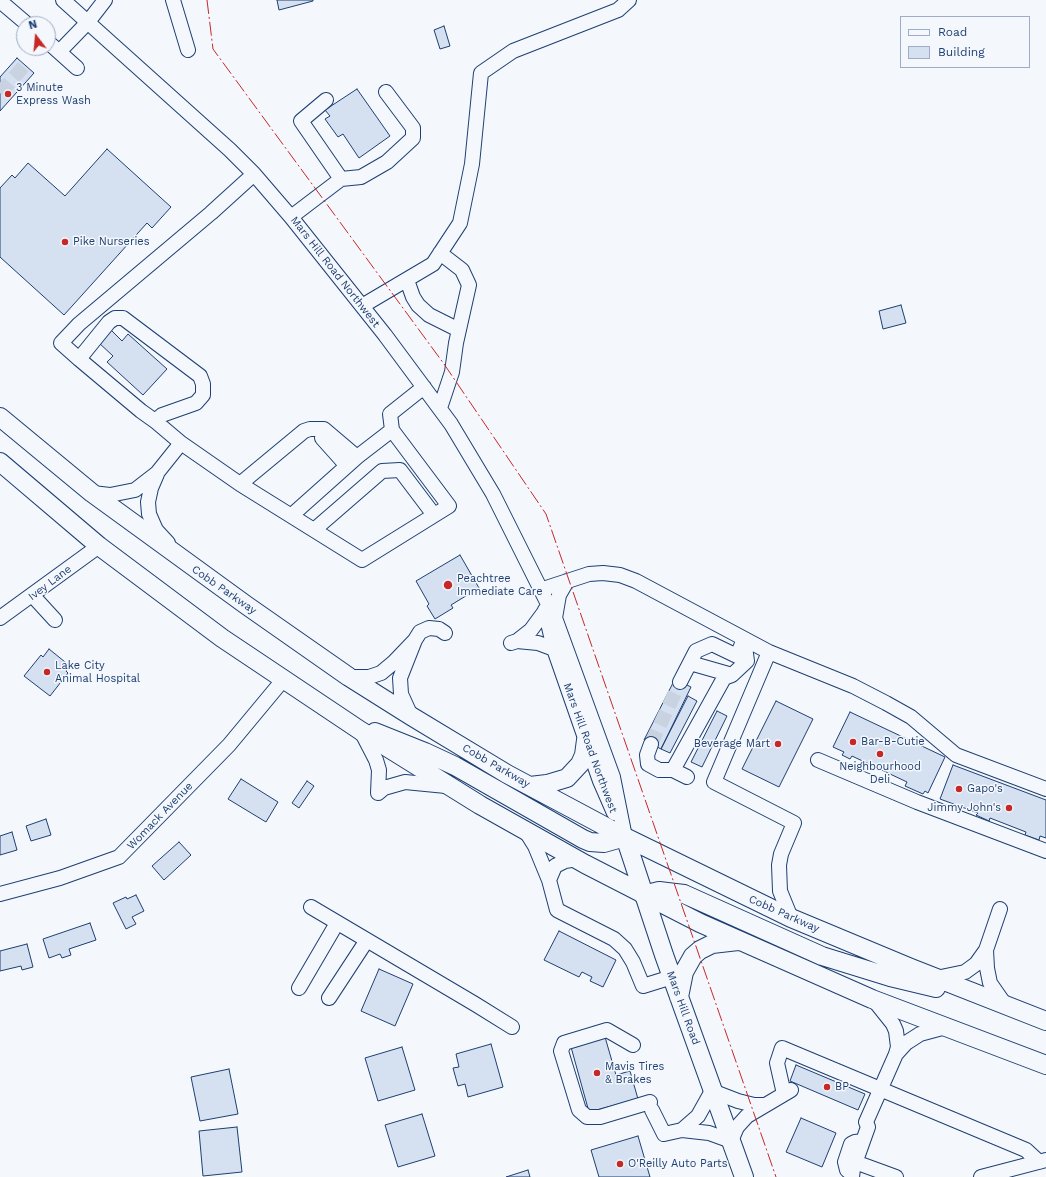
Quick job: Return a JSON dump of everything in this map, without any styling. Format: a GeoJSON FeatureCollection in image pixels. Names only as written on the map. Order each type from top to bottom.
{"type":"FeatureCollection","features":[{"type":"Feature","properties":{"kind":"main road","name":"Cobb Parkway"},"geometry":{"type":"LineString","coordinates":[[0,417],[92,493],[182,560],[349,677],[411,716],[530,786],[624,838],[791,918],[936,978],[1046,1021]]}},
{"type":"Feature","properties":{"kind":"main road"},"geometry":{"type":"LineString","coordinates":[[0,462],[99,546],[195,618],[283,680],[448,786],[643,895],[740,941],[872,999],[1046,1065]]}},
{"type":"Feature","properties":{"kind":"main road"},"geometry":{"type":"LineString","coordinates":[[355,727],[397,740],[437,758],[584,840],[604,843],[624,838]]}},
{"type":"Feature","properties":{"kind":"main road"},"geometry":{"type":"LineString","coordinates":[[530,786],[552,783],[567,778],[574,772],[582,760],[586,740]]}},
{"type":"Feature","properties":{"kind":"main road","name":"Mars Hill Road"},"geometry":{"type":"LineString","coordinates":[[624,838],[743,1177]]}},
{"type":"Feature","properties":{"kind":"main road"},"geometry":{"type":"LineString","coordinates":[[643,895],[659,891],[684,894],[822,956],[890,977],[979,995]]}},
{"type":"Feature","properties":{"kind":"main road"},"geometry":{"type":"LineString","coordinates":[[679,997],[684,972],[694,956],[700,950],[720,942],[740,941]]}},
{"type":"Feature","properties":{"kind":"street","name":"Mars Hill Road Northwest"},"geometry":{"type":"LineString","coordinates":[[63,0],[230,150],[254,174],[291,217],[362,306],[440,408],[466,447],[494,494],[540,590],[613,777],[624,838]]}},
{"type":"Feature","properties":{"kind":"street"},"geometry":{"type":"LineString","coordinates":[[56,45],[88,22],[105,0]]}},
{"type":"Feature","properties":{"kind":"street"},"geometry":{"type":"LineString","coordinates":[[173,0],[188,50]]}},
{"type":"Feature","properties":{"kind":"street"},"geometry":{"type":"LineString","coordinates":[[362,306],[433,264],[460,223],[472,164],[481,73],[513,51],[618,10],[629,0]]}},
{"type":"Feature","properties":{"kind":"street"},"geometry":{"type":"LineString","coordinates":[[0,1],[17,16]]}},
{"type":"Feature","properties":{"kind":"street"},"geometry":{"type":"LineString","coordinates":[[56,50],[77,68]]}},
{"type":"Feature","properties":{"kind":"street"},"geometry":{"type":"LineString","coordinates":[[291,217],[341,178],[361,177],[387,162],[412,138],[413,128],[386,92]]}},
{"type":"Feature","properties":{"kind":"street"},"geometry":{"type":"LineString","coordinates":[[326,100],[301,121],[341,178]]}},
{"type":"Feature","properties":{"kind":"street"},"geometry":{"type":"LineString","coordinates":[[254,174],[211,213],[79,324],[61,343],[181,443],[244,480],[314,530],[362,560],[450,506],[392,430],[390,414],[424,387]]}},
{"type":"Feature","properties":{"kind":"street"},"geometry":{"type":"LineString","coordinates":[[440,253],[462,270],[469,285],[452,372],[440,408]]}},
{"type":"Feature","properties":{"kind":"street"},"geometry":{"type":"LineString","coordinates":[[407,280],[413,297],[418,305],[429,315],[459,330]]}},
{"type":"Feature","properties":{"kind":"street"},"geometry":{"type":"LineString","coordinates":[[80,359],[109,322],[115,318],[123,318],[200,376],[203,384],[203,395],[196,403],[162,415],[154,422]]}},
{"type":"Feature","properties":{"kind":"street"},"geometry":{"type":"LineString","coordinates":[[244,480],[304,431],[316,428],[324,429],[352,461]]}},
{"type":"Feature","properties":{"kind":"street"},"geometry":{"type":"LineString","coordinates":[[292,515],[352,461],[392,430]]}},
{"type":"Feature","properties":{"kind":"street"},"geometry":{"type":"LineString","coordinates":[[92,493],[110,495],[135,490],[157,473],[181,443]]}},
{"type":"Feature","properties":{"kind":"street"},"geometry":{"type":"LineString","coordinates":[[314,530],[382,471],[400,470],[434,515]]}},
{"type":"Feature","properties":{"kind":"street"},"geometry":{"type":"LineString","coordinates":[[157,473],[151,488],[148,502],[149,514],[156,530],[182,560]]}},
{"type":"Feature","properties":{"kind":"street","name":"Ivey Lane"},"geometry":{"type":"LineString","coordinates":[[0,618],[33,596],[99,546]]}},
{"type":"Feature","properties":{"kind":"street"},"geometry":{"type":"LineString","coordinates":[[540,590],[589,574],[603,573],[620,575],[769,652],[854,686],[892,706],[911,717],[956,755],[1046,789]]}},
{"type":"Feature","properties":{"kind":"street"},"geometry":{"type":"LineString","coordinates":[[554,649],[538,643],[514,642],[532,630],[550,615],[559,595],[568,581]]}},
{"type":"Feature","properties":{"kind":"street"},"geometry":{"type":"LineString","coordinates":[[33,596],[55,620]]}},
{"type":"Feature","properties":{"kind":"street","name":"Mars Hill Road Northwest"},"geometry":{"type":"LineString","coordinates":[[550,615],[554,649],[600,781],[624,838]]}},
{"type":"Feature","properties":{"kind":"street"},"geometry":{"type":"LineString","coordinates":[[411,716],[401,694],[400,678],[415,640],[420,632],[429,628],[439,629],[445,633]]}},
{"type":"Feature","properties":{"kind":"street"},"geometry":{"type":"LineString","coordinates":[[680,682],[696,651],[712,644],[737,656],[744,639]]}},
{"type":"Feature","properties":{"kind":"street"},"geometry":{"type":"LineString","coordinates":[[673,770],[724,678],[732,675],[747,661],[744,639]]}},
{"type":"Feature","properties":{"kind":"street"},"geometry":{"type":"LineString","coordinates":[[349,677],[369,677],[381,673],[415,640]]}},
{"type":"Feature","properties":{"kind":"street"},"geometry":{"type":"LineString","coordinates":[[769,652],[714,782],[794,823],[781,854],[779,865],[780,891],[791,918]]}},
{"type":"Feature","properties":{"kind":"street"},"geometry":{"type":"LineString","coordinates":[[690,663],[732,675]]}},
{"type":"Feature","properties":{"kind":"street","name":"Womack Avenue"},"geometry":{"type":"LineString","coordinates":[[0,894],[60,878],[119,857],[229,745],[283,680]]}},
{"type":"Feature","properties":{"kind":"street"},"geometry":{"type":"LineString","coordinates":[[355,727],[376,760],[379,770],[378,794],[384,788],[405,782],[448,786]]}},
{"type":"Feature","properties":{"kind":"street"},"geometry":{"type":"LineString","coordinates":[[651,744],[647,755],[648,764],[659,770],[673,770],[687,777]]}},
{"type":"Feature","properties":{"kind":"street"},"geometry":{"type":"LineString","coordinates":[[818,760],[917,802],[1046,851]]}},
{"type":"Feature","properties":{"kind":"street"},"geometry":{"type":"LineString","coordinates":[[525,830],[535,846],[549,880],[557,910],[614,939],[625,949],[644,986],[672,977]]}},
{"type":"Feature","properties":{"kind":"street"},"geometry":{"type":"LineString","coordinates":[[549,880],[555,866],[565,861],[577,859]]}},
{"type":"Feature","properties":{"kind":"street"},"geometry":{"type":"LineString","coordinates":[[310,907],[512,1027]]}},
{"type":"Feature","properties":{"kind":"street"},"geometry":{"type":"LineString","coordinates":[[936,978],[957,974],[971,969],[986,950],[1000,910]]}},
{"type":"Feature","properties":{"kind":"street"},"geometry":{"type":"LineString","coordinates":[[299,988],[337,923]]}},
{"type":"Feature","properties":{"kind":"street"},"geometry":{"type":"LineString","coordinates":[[329,998],[366,940]]}},
{"type":"Feature","properties":{"kind":"street"},"geometry":{"type":"LineString","coordinates":[[986,950],[990,983],[1006,1006]]}},
{"type":"Feature","properties":{"kind":"street"},"geometry":{"type":"LineString","coordinates":[[872,999],[890,1020],[896,1031],[898,1047],[866,1122],[868,1127],[853,1171],[896,1177]]}},
{"type":"Feature","properties":{"kind":"street"},"geometry":{"type":"LineString","coordinates":[[896,1054],[906,1043],[920,1034],[946,1028]]}},
{"type":"Feature","properties":{"kind":"street"},"geometry":{"type":"LineString","coordinates":[[633,1045],[607,1030],[564,1043],[561,1051],[579,1110],[587,1117],[600,1117],[651,1106],[664,1134],[682,1130],[709,1133],[731,1141],[742,1120],[787,1092],[777,1063],[782,1048],[1026,1150],[1042,1161],[1024,1172],[981,1177]]}},
{"type":"Feature","properties":{"kind":"street"},"geometry":{"type":"LineString","coordinates":[[682,1130],[698,1116],[712,1091],[738,1101],[754,1105],[764,1105]]}},
{"type":"Feature","properties":{"kind":"building"},"geometry":{"type":"Polygon","coordinates":[[[277,0],[313,0],[313,1],[279,10],[277,0]]]}},
{"type":"Feature","properties":{"kind":"building"},"geometry":{"type":"Polygon","coordinates":[[[444,26],[450,46],[440,49],[434,30],[444,26]]]}},
{"type":"Feature","properties":{"kind":"building","name":"3 Minute Express Wash"},"geometry":{"type":"Polygon","coordinates":[[[17,58],[34,73],[0,111],[0,77],[17,58]]]}},
{"type":"Feature","properties":{"kind":"building"},"geometry":{"type":"Polygon","coordinates":[[[357,89],[390,136],[359,158],[343,134],[338,137],[325,119],[330,116],[325,110],[357,89]]]}},
{"type":"Feature","properties":{"kind":"building","name":"Pike Nurseries"},"geometry":{"type":"Polygon","coordinates":[[[107,149],[171,207],[152,228],[147,223],[64,315],[0,257],[0,188],[12,175],[15,178],[28,163],[65,196],[107,149]]]}},
{"type":"Feature","properties":{"kind":"building"},"geometry":{"type":"Polygon","coordinates":[[[901,305],[906,323],[883,329],[879,311],[901,305]]]}},
{"type":"Feature","properties":{"kind":"building"},"geometry":{"type":"Polygon","coordinates":[[[110,329],[122,341],[128,334],[167,369],[143,395],[107,362],[113,356],[98,342],[110,329]]]}},
{"type":"Feature","properties":{"kind":"building","name":"Peachtree Immediate Care"},"geometry":{"type":"Polygon","coordinates":[[[460,555],[479,588],[451,605],[453,608],[435,619],[427,606],[429,604],[416,581],[460,555]]]}},
{"type":"Feature","properties":{"kind":"building","name":"Lake City Animal Hospital"},"geometry":{"type":"Polygon","coordinates":[[[49,649],[70,666],[66,671],[68,673],[50,696],[24,676],[41,655],[43,657],[49,649]]]}},
{"type":"Feature","properties":{"kind":"building"},"geometry":{"type":"Polygon","coordinates":[[[675,679],[691,687],[661,749],[644,740],[675,679]]]}},
{"type":"Feature","properties":{"kind":"building"},"geometry":{"type":"Polygon","coordinates":[[[688,696],[697,701],[670,753],[661,749],[688,696]]]}},
{"type":"Feature","properties":{"kind":"building","name":"Beverage Mart"},"geometry":{"type":"Polygon","coordinates":[[[776,701],[813,719],[779,787],[742,769],[776,701]]]}},
{"type":"Feature","properties":{"kind":"building"},"geometry":{"type":"Polygon","coordinates":[[[717,711],[727,716],[702,767],[691,762],[717,711]]]}},
{"type":"Feature","properties":{"kind":"building"},"geometry":{"type":"Polygon","coordinates":[[[850,712],[945,757],[928,793],[925,791],[923,794],[905,786],[907,782],[852,756],[850,759],[842,755],[844,752],[833,747],[850,712]]]}},
{"type":"Feature","properties":{"kind":"building"},"geometry":{"type":"Polygon","coordinates":[[[953,765],[1046,800],[1046,838],[1040,836],[1039,840],[1025,835],[1026,832],[990,818],[989,821],[976,815],[978,813],[940,799],[953,765]]]}},
{"type":"Feature","properties":{"kind":"building"},"geometry":{"type":"Polygon","coordinates":[[[241,779],[278,802],[266,822],[228,799],[241,779]]]}},
{"type":"Feature","properties":{"kind":"building"},"geometry":{"type":"Polygon","coordinates":[[[307,781],[314,786],[299,808],[292,803],[307,781]]]}},
{"type":"Feature","properties":{"kind":"building"},"geometry":{"type":"Polygon","coordinates":[[[46,819],[51,835],[31,841],[26,826],[46,819]]]}},
{"type":"Feature","properties":{"kind":"building"},"geometry":{"type":"Polygon","coordinates":[[[12,832],[17,850],[0,855],[0,836],[12,832]]]}},
{"type":"Feature","properties":{"kind":"building"},"geometry":{"type":"Polygon","coordinates":[[[179,842],[191,855],[164,880],[152,866],[179,842]]]}},
{"type":"Feature","properties":{"kind":"building"},"geometry":{"type":"Polygon","coordinates":[[[136,895],[144,911],[132,917],[136,924],[126,929],[113,903],[126,897],[127,899],[136,895]]]}},
{"type":"Feature","properties":{"kind":"building"},"geometry":{"type":"Polygon","coordinates":[[[90,923],[96,940],[69,949],[71,955],[62,958],[60,954],[49,958],[43,939],[90,923]]]}},
{"type":"Feature","properties":{"kind":"building"},"geometry":{"type":"Polygon","coordinates":[[[559,931],[616,960],[603,987],[590,981],[592,977],[582,972],[579,977],[544,960],[559,931]]]}},
{"type":"Feature","properties":{"kind":"building"},"geometry":{"type":"Polygon","coordinates":[[[27,944],[33,967],[22,970],[21,966],[0,971],[0,951],[27,944]]]}},
{"type":"Feature","properties":{"kind":"building"},"geometry":{"type":"Polygon","coordinates":[[[379,969],[413,984],[395,1026],[361,1011],[379,969]]]}},
{"type":"Feature","properties":{"kind":"building","name":"Mavis Tires & Brakes"},"geometry":{"type":"Polygon","coordinates":[[[605,1037],[616,1075],[630,1071],[638,1099],[589,1112],[571,1047],[605,1037]]]}},
{"type":"Feature","properties":{"kind":"building"},"geometry":{"type":"Polygon","coordinates":[[[491,1044],[503,1087],[468,1097],[465,1084],[458,1086],[453,1068],[459,1067],[456,1054],[491,1044]]]}},
{"type":"Feature","properties":{"kind":"building"},"geometry":{"type":"Polygon","coordinates":[[[402,1047],[415,1090],[378,1101],[365,1058],[402,1047]]]}},
{"type":"Feature","properties":{"kind":"building","name":"BP"},"geometry":{"type":"Polygon","coordinates":[[[796,1065],[865,1094],[858,1110],[790,1081],[796,1065]]]}},
{"type":"Feature","properties":{"kind":"building"},"geometry":{"type":"Polygon","coordinates":[[[229,1069],[238,1114],[200,1121],[191,1077],[229,1069]]]}},
{"type":"Feature","properties":{"kind":"building"},"geometry":{"type":"Polygon","coordinates":[[[422,1114],[435,1156],[398,1167],[385,1125],[422,1114]]]}},
{"type":"Feature","properties":{"kind":"building"},"geometry":{"type":"Polygon","coordinates":[[[801,1118],[836,1133],[822,1167],[786,1152],[801,1118]]]}},
{"type":"Feature","properties":{"kind":"building"},"geometry":{"type":"Polygon","coordinates":[[[237,1127],[242,1172],[203,1176],[199,1131],[237,1127]]]}},
{"type":"Feature","properties":{"kind":"building","name":"O'Reilly Auto Parts"},"geometry":{"type":"Polygon","coordinates":[[[638,1136],[650,1177],[599,1177],[591,1150],[638,1136]]]}},
{"type":"Feature","properties":{"kind":"building"},"geometry":{"type":"Polygon","coordinates":[[[528,1170],[530,1177],[506,1177],[528,1170]]]}},
{"type":"Feature","properties":{"kind":"tunnel"},"geometry":{"type":"LineString","coordinates":[[0,93],[25,65]]}},
{"type":"Feature","properties":{"kind":"tunnel"},"geometry":{"type":"LineString","coordinates":[[651,744],[680,682]]}},
{"type":"Feature","properties":{"kind":"power"},"geometry":{"type":"LineString","coordinates":[[207,0],[213,49],[444,364],[546,514],[776,1177]]}},
{"type":"Feature","properties":{"kind":"place","name":"3 Minute Express Wash"},"geometry":{"type":"Point","coordinates":[8,94]}},
{"type":"Feature","properties":{"kind":"place","name":"Pike Nurseries"},"geometry":{"type":"Point","coordinates":[65,242]}},
{"type":"Feature","properties":{"kind":"place","name":"Peachtree Immediate Care"},"geometry":{"type":"Point","coordinates":[448,585]}},
{"type":"Feature","properties":{"kind":"place","name":"Lake City Animal Hospital"},"geometry":{"type":"Point","coordinates":[47,672]}},
{"type":"Feature","properties":{"kind":"place","name":"Bar-B-Cutie"},"geometry":{"type":"Point","coordinates":[853,742]}},
{"type":"Feature","properties":{"kind":"place","name":"Beverage Mart"},"geometry":{"type":"Point","coordinates":[778,744]}},
{"type":"Feature","properties":{"kind":"place","name":"Neighbourhood Deli"},"geometry":{"type":"Point","coordinates":[880,754]}},
{"type":"Feature","properties":{"kind":"place","name":"Gapo's"},"geometry":{"type":"Point","coordinates":[959,789]}},
{"type":"Feature","properties":{"kind":"place","name":"Jimmy John's"},"geometry":{"type":"Point","coordinates":[1009,808]}},
{"type":"Feature","properties":{"kind":"place","name":"Mavis Tires & Brakes"},"geometry":{"type":"Point","coordinates":[597,1073]}},
{"type":"Feature","properties":{"kind":"place","name":"BP"},"geometry":{"type":"Point","coordinates":[827,1087]}},
{"type":"Feature","properties":{"kind":"place","name":"O'Reilly Auto Parts"},"geometry":{"type":"Point","coordinates":[620,1164]}}]}
